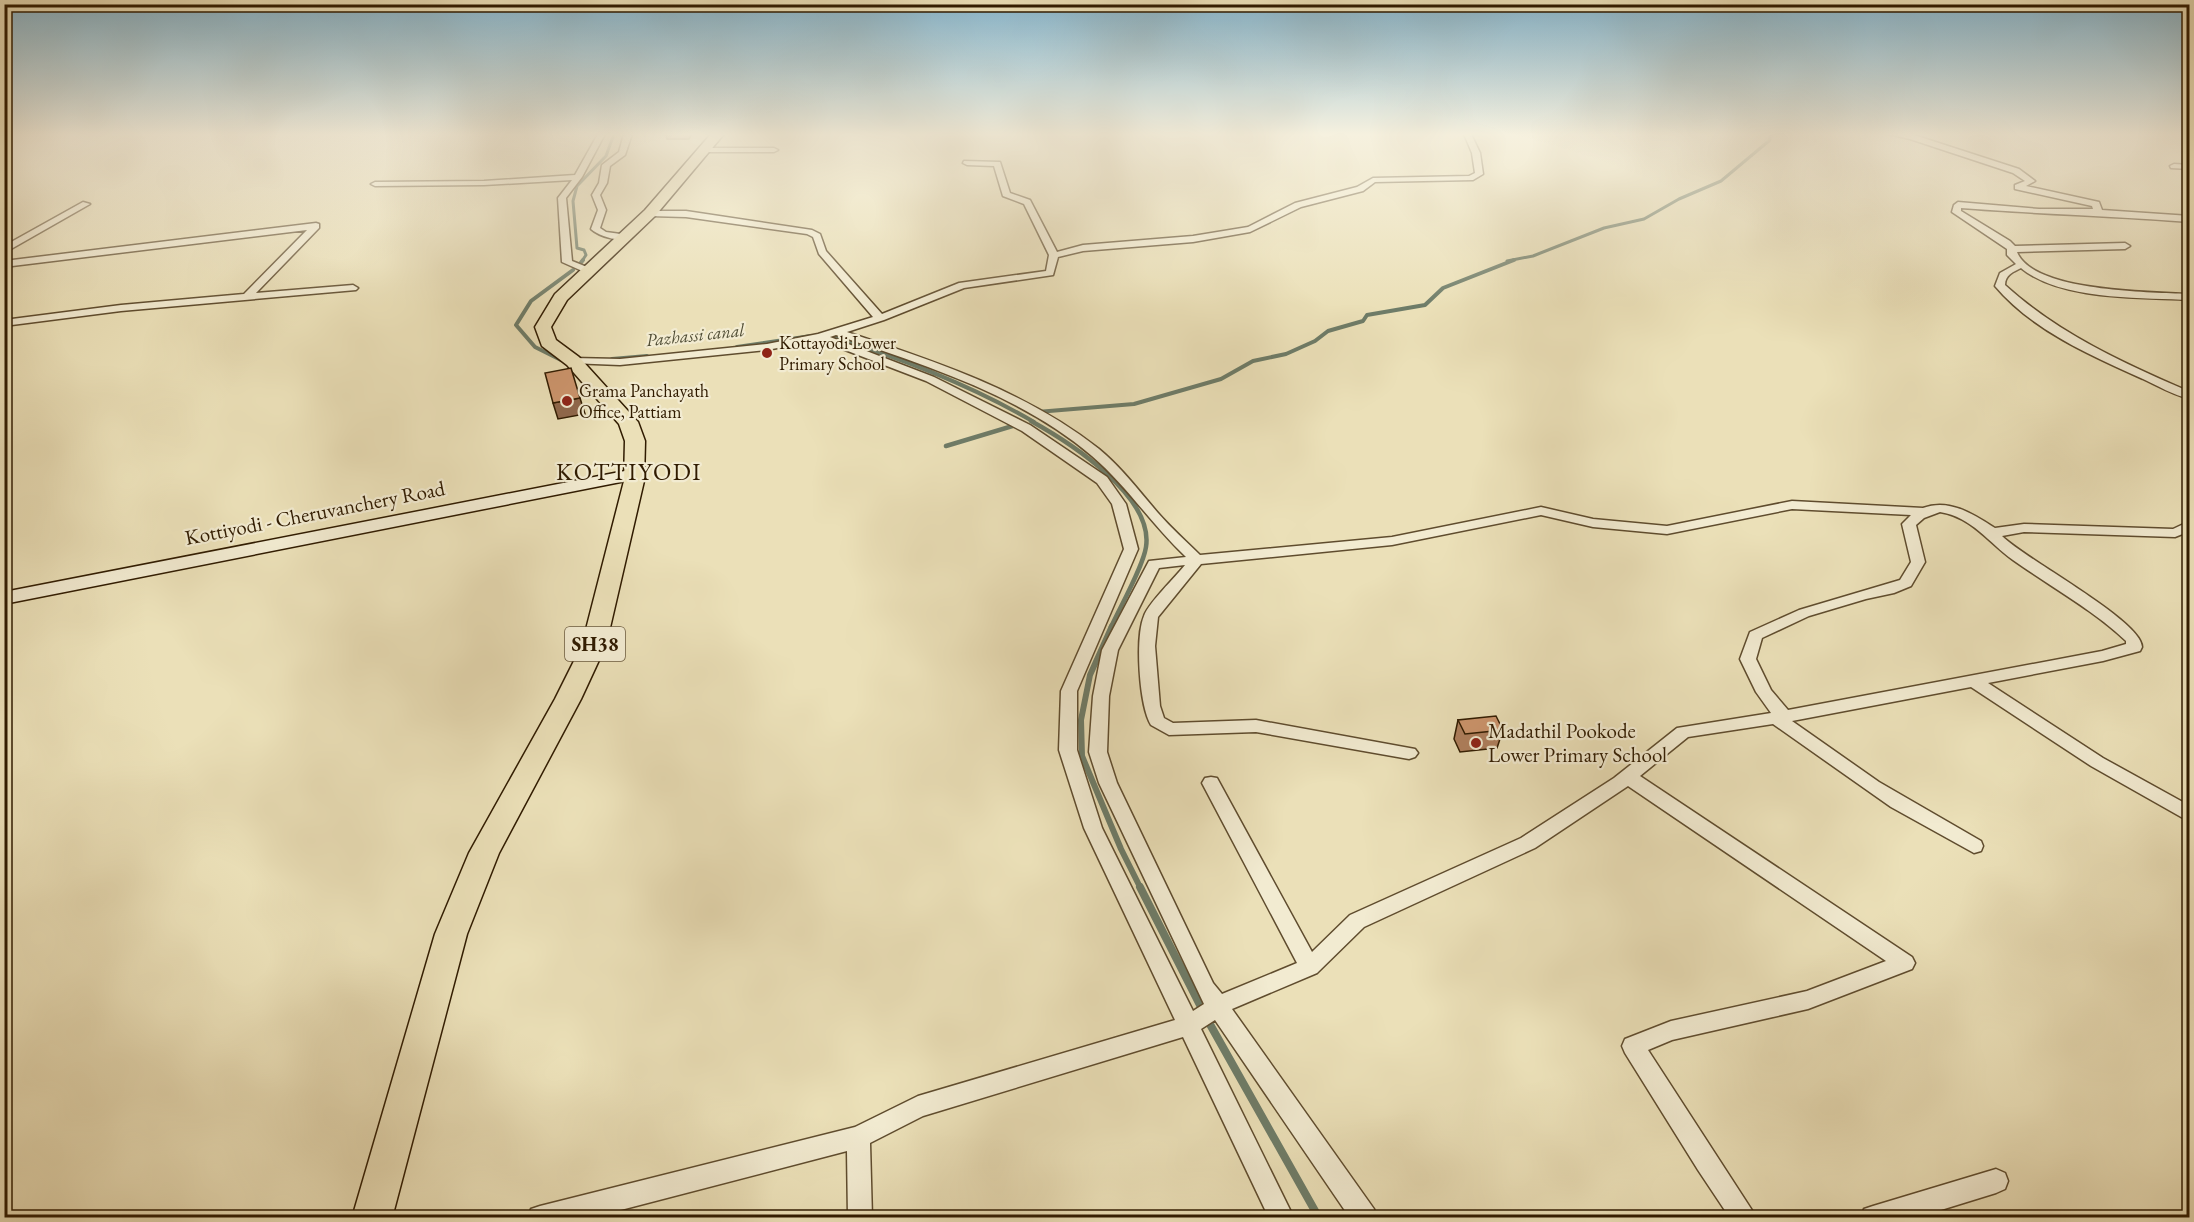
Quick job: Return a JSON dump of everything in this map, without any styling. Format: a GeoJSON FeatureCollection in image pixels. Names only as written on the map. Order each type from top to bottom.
{"type":"FeatureCollection","features":[{"type":"Feature","properties":{"kind":"main road","name":"SH38"},"geometry":{"type":"LineString","coordinates":[[372,1218],[451,934],[484,853],[568,699],[594,645],[616,562],[635,474],[635,441],[628,422],[573,361],[548,342],[543,327],[561,297],[650,213],[669,191]]}},
{"type":"Feature","properties":{"kind":"main road","name":"Kottiyodi - Cheruvanchery Road"},"geometry":{"type":"LineString","coordinates":[[4,598],[635,474]]}},
{"type":"Feature","properties":{"kind":"street"},"geometry":{"type":"LineString","coordinates":[[567,191],[562,198],[567,262],[589,271]]}},
{"type":"Feature","properties":{"kind":"street"},"geometry":{"type":"LineString","coordinates":[[598,191],[596,195],[602,210],[595,228],[604,234],[625,237]]}},
{"type":"Feature","properties":{"kind":"street"},"geometry":{"type":"LineString","coordinates":[[573,361],[620,362],[723,353],[827,334],[880,318],[962,285],[1050,273],[1054,255],[1027,202],[1006,194],[1005,191]]}},
{"type":"Feature","properties":{"kind":"street"},"geometry":{"type":"LineString","coordinates":[[1054,255],[1083,248],[1193,239],[1250,229],[1298,205],[1352,191]]}},
{"type":"Feature","properties":{"kind":"street"},"geometry":{"type":"LineString","coordinates":[[2036,191],[2096,204],[2098,212]]}},
{"type":"Feature","properties":{"kind":"street"},"geometry":{"type":"LineString","coordinates":[[4,249],[86,204]]}},
{"type":"Feature","properties":{"kind":"street"},"geometry":{"type":"LineString","coordinates":[[2126,246],[2012,249],[1990,231],[1956,212],[1958,205],[2039,212],[2098,212],[2190,219]]}},
{"type":"Feature","properties":{"kind":"street"},"geometry":{"type":"LineString","coordinates":[[650,213],[687,214],[809,232],[817,236],[822,252],[880,318]]}},
{"type":"Feature","properties":{"kind":"street"},"geometry":{"type":"LineString","coordinates":[[4,264],[316,226],[249,296]]}},
{"type":"Feature","properties":{"kind":"street"},"geometry":{"type":"LineString","coordinates":[[2012,249],[2012,255],[2021,266],[2053,281],[2092,290],[2190,297]]}},
{"type":"Feature","properties":{"kind":"street"},"geometry":{"type":"LineString","coordinates":[[2021,266],[2004,273],[2000,280],[2000,286],[2017,303],[2086,351],[2190,396]]}},
{"type":"Feature","properties":{"kind":"street"},"geometry":{"type":"LineString","coordinates":[[4,323],[121,308],[352,288]]}},
{"type":"Feature","properties":{"kind":"street"},"geometry":{"type":"LineString","coordinates":[[827,334],[912,358],[991,392],[1063,429],[1124,478],[1159,522],[1197,560]]}},
{"type":"Feature","properties":{"kind":"street"},"geometry":{"type":"LineString","coordinates":[[827,334],[930,380],[1026,428],[1102,480],[1119,504],[1131,549],[1069,691],[1068,750],[1093,828],[1282,1218]]}},
{"type":"Feature","properties":{"kind":"street"},"geometry":{"type":"LineString","coordinates":[[540,1218],[858,1137],[918,1107],[1189,1025],[1220,1005],[1310,967],[1358,921],[1528,843],[1628,777],[1683,732],[1780,717],[2103,656],[2134,647],[2134,640],[2123,629],[2050,577],[2005,550],[1992,533],[1958,511],[1935,508],[1921,512],[1792,505],[1667,530],[1593,523],[1541,511],[1392,541],[1154,564],[1110,650],[1101,696],[1098,752],[1108,783],[1206,989],[1220,1005],[1365,1218]]}},
{"type":"Feature","properties":{"kind":"street"},"geometry":{"type":"LineString","coordinates":[[1921,512],[1910,524],[1918,562],[1906,583],[1889,590],[1863,595],[1804,613],[1755,635],[1748,659],[1764,692],[1780,717],[1836,764],[1912,813],[1974,846]]}},
{"type":"Feature","properties":{"kind":"street"},"geometry":{"type":"LineString","coordinates":[[2175,533],[2190,525]]}},
{"type":"Feature","properties":{"kind":"street"},"geometry":{"type":"LineString","coordinates":[[1992,533],[2025,528],[2175,533],[2190,541]]}},
{"type":"Feature","properties":{"kind":"street"},"geometry":{"type":"LineString","coordinates":[[1197,560],[1151,616],[1148,646],[1152,706],[1157,721],[1169,729],[1184,730],[1256,726],[1409,753]]}},
{"type":"Feature","properties":{"kind":"street"},"geometry":{"type":"LineString","coordinates":[[1973,681],[2097,762],[2190,815]]}},
{"type":"Feature","properties":{"kind":"street"},"geometry":{"type":"LineString","coordinates":[[1628,777],[1905,963],[1808,1000],[1671,1031],[1633,1046],[1706,1162],[1745,1218]]}},
{"type":"Feature","properties":{"kind":"street"},"geometry":{"type":"LineString","coordinates":[[1211,783],[1310,967]]}},
{"type":"Feature","properties":{"kind":"street"},"geometry":{"type":"LineString","coordinates":[[858,1137],[860,1218]]}},
{"type":"Feature","properties":{"kind":"street"},"geometry":{"type":"LineString","coordinates":[[1873,1218],[1996,1181]]}},
{"type":"Feature","properties":{"kind":"building"},"geometry":{"type":"Polygon","coordinates":[[[571,368],[580,398],[553,403],[545,373],[571,368]]]}},
{"type":"Feature","properties":{"kind":"building"},"geometry":{"type":"Polygon","coordinates":[[[1496,716],[1503,730],[1465,734],[1458,720],[1496,716]]]}},
{"type":"Feature","properties":{"kind":"waterway"},"geometry":{"type":"LineString","coordinates":[[576,191],[573,201],[577,248],[584,250],[586,255],[582,261]]}},
{"type":"Feature","properties":{"kind":"waterway"},"geometry":{"type":"LineString","coordinates":[[1507,261],[1533,256],[1604,228],[1644,219],[1698,191]]}},
{"type":"Feature","properties":{"kind":"waterway"},"geometry":{"type":"LineString","coordinates":[[579,265],[583,260]]}},
{"type":"Feature","properties":{"kind":"waterway"},"geometry":{"type":"LineString","coordinates":[[1037,412],[1134,404],[1221,379],[1253,361],[1286,354],[1315,341],[1328,331],[1363,321],[1367,315],[1425,305],[1443,288],[1514,260]]}},
{"type":"Feature","properties":{"kind":"waterway","name":"Pazhassi canal"},"geometry":{"type":"LineString","coordinates":[[561,360],[535,347],[516,325],[531,301],[573,270]]}},
{"type":"Feature","properties":{"kind":"waterway","name":"Pazhassi canal"},"geometry":{"type":"LineString","coordinates":[[737,347],[811,336]]}},
{"type":"Feature","properties":{"kind":"waterway"},"geometry":{"type":"LineString","coordinates":[[830,336],[934,373],[1034,422]]}},
{"type":"Feature","properties":{"kind":"waterway","name":"Pazhassi canal"},"geometry":{"type":"LineString","coordinates":[[612,359],[647,356]]}},
{"type":"Feature","properties":{"kind":"waterway"},"geometry":{"type":"LineString","coordinates":[[1031,421],[1066,442],[1106,473],[1137,509],[1145,528],[1144,555],[1111,627]]}},
{"type":"Feature","properties":{"kind":"waterway"},"geometry":{"type":"LineString","coordinates":[[946,446],[1019,424]]}},
{"type":"Feature","properties":{"kind":"waterway"},"geometry":{"type":"LineString","coordinates":[[1112,626],[1090,675],[1081,720],[1082,756],[1121,849],[1140,887]]}},
{"type":"Feature","properties":{"kind":"waterway"},"geometry":{"type":"LineString","coordinates":[[1140,887],[1203,1011]]}},
{"type":"Feature","properties":{"kind":"waterway"},"geometry":{"type":"LineString","coordinates":[[1207,1019],[1319,1218]]}},
{"type":"Feature","properties":{"kind":"place","name":"Kottayodi Lower Primary School"},"geometry":{"type":"Point","coordinates":[767,353]}},
{"type":"Feature","properties":{"kind":"place","name":"Grama Panchayath Office, Pattiam"},"geometry":{"type":"Point","coordinates":[567,401]}},
{"type":"Feature","properties":{"kind":"place","name":"Madathil Pookode Lower Primary School"},"geometry":{"type":"Point","coordinates":[1476,743]}},
{"type":"Feature","properties":{"kind":"district","name":"KOTTIYODI"},"geometry":{"type":"Point","coordinates":[629,472]}}]}
